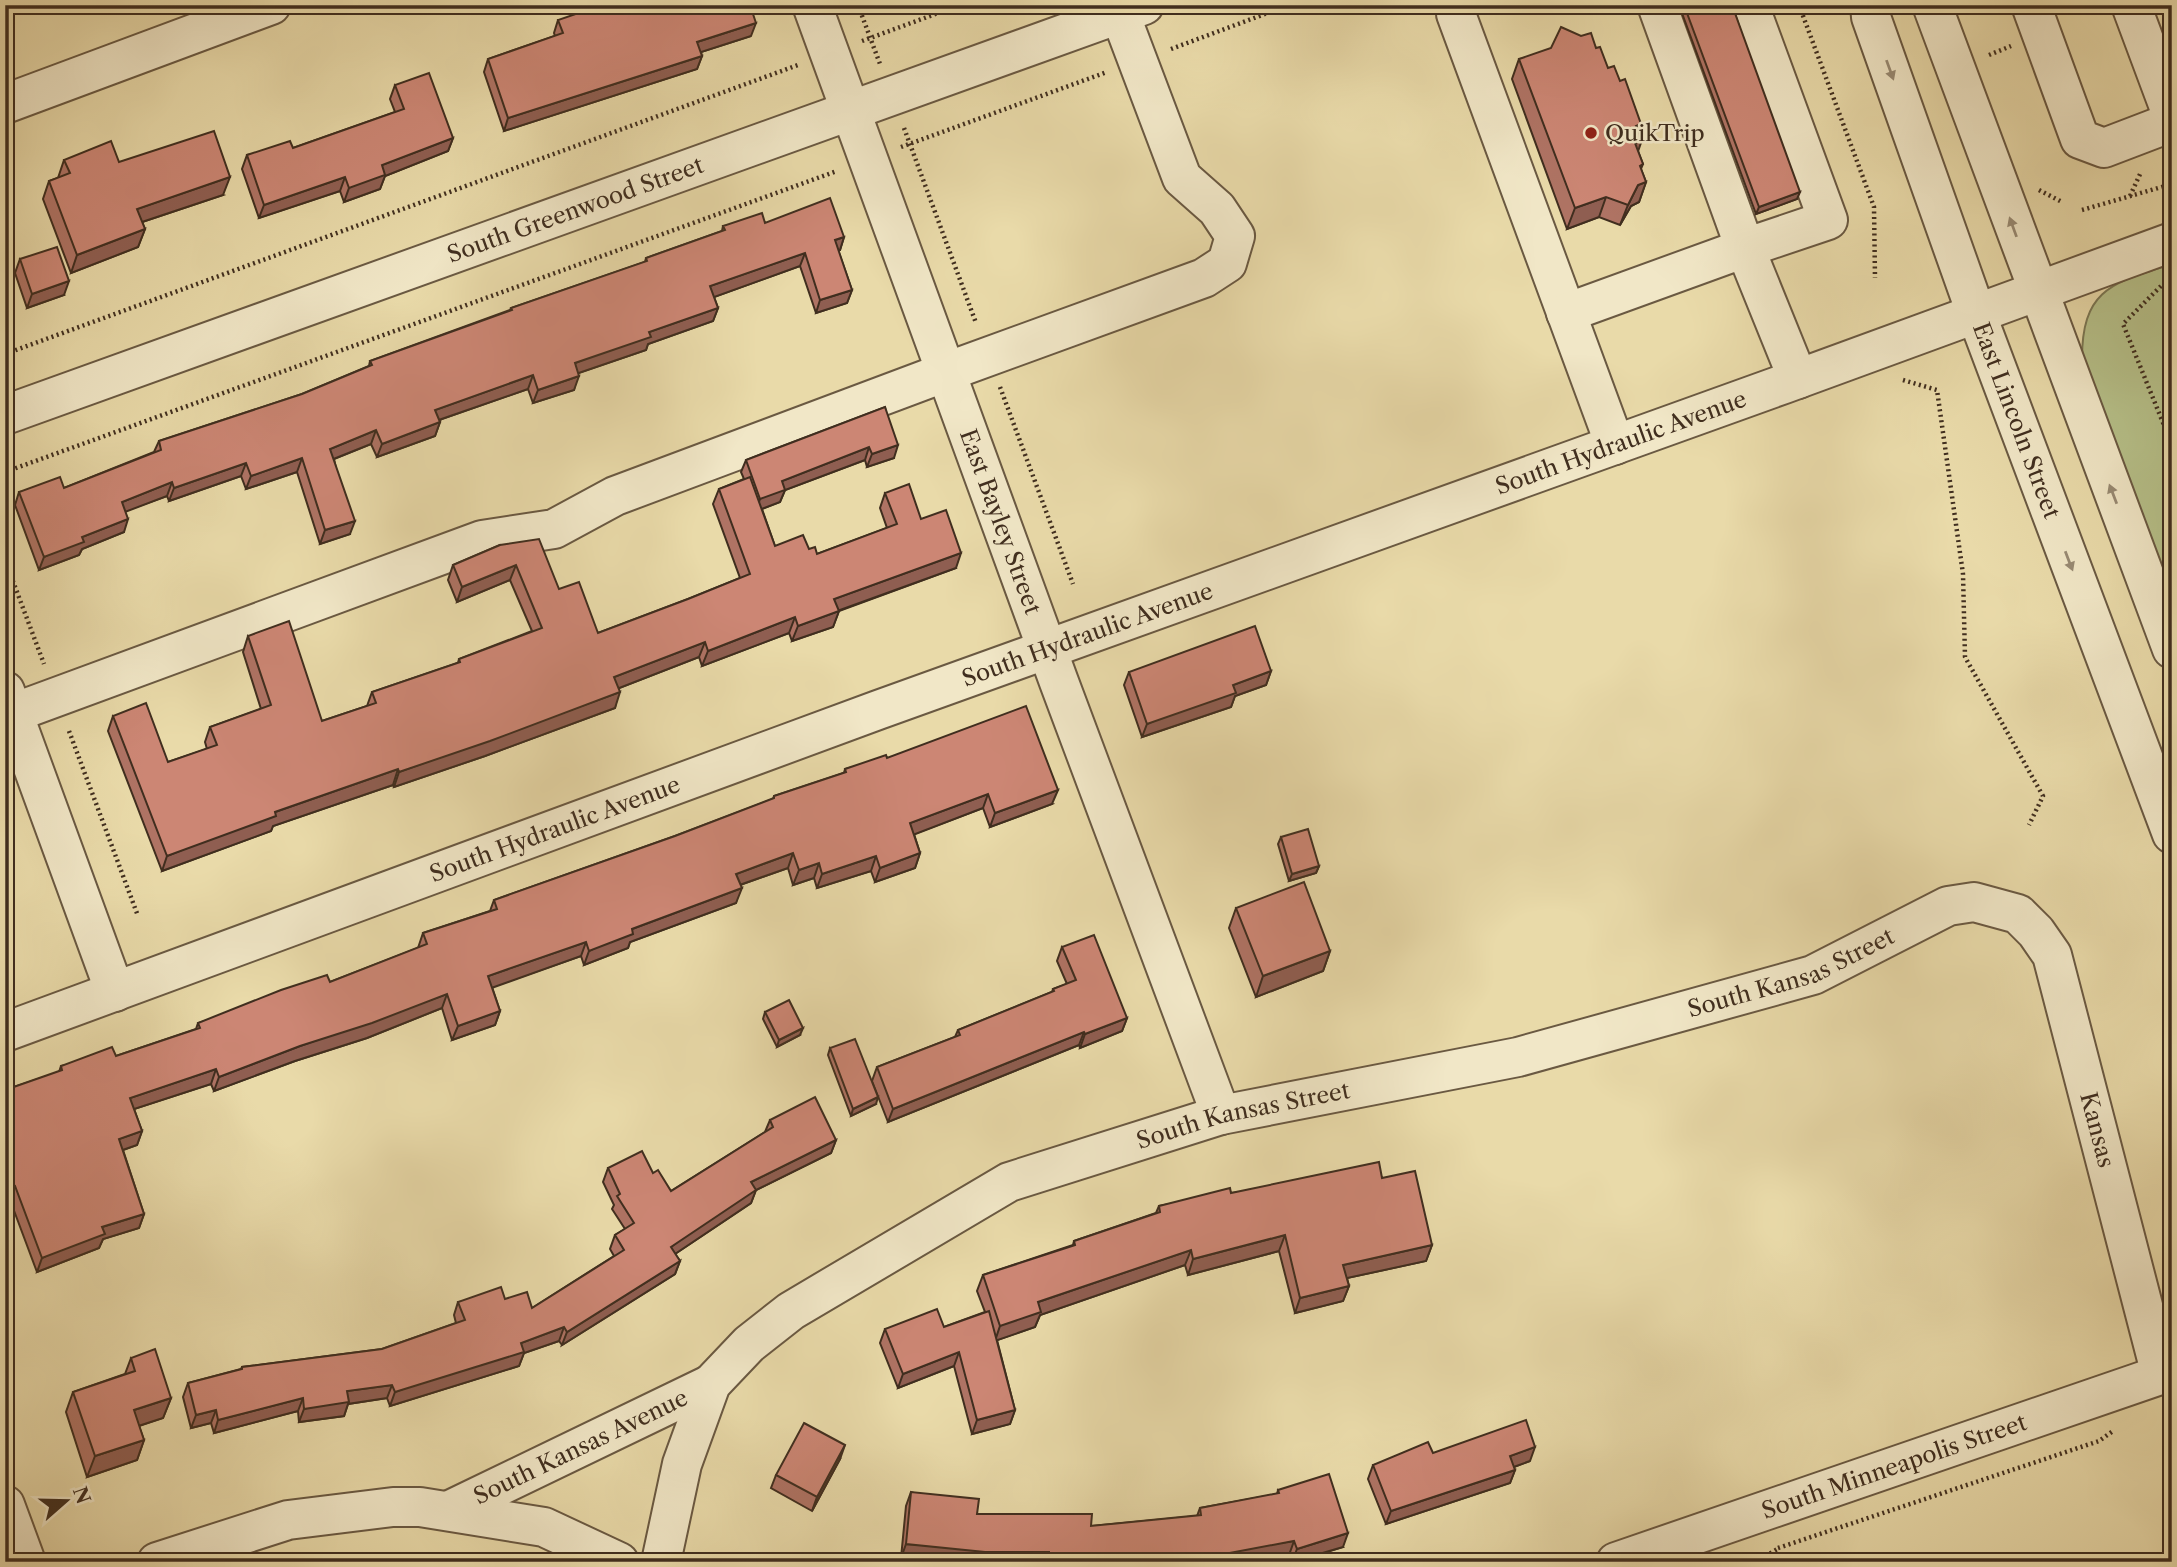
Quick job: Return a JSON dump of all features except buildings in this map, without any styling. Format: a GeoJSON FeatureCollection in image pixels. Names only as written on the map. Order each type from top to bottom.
{"type":"FeatureCollection","features":[{"type":"Feature","properties":{"kind":"street"},"geometry":{"type":"LineString","coordinates":[[5,104],[271,5]]}},
{"type":"Feature","properties":{"kind":"street","name":"East Bayley Street"},"geometry":{"type":"LineString","coordinates":[[812,5],[1221,1115]]}},
{"type":"Feature","properties":{"kind":"street"},"geometry":{"type":"LineString","coordinates":[[1657,5],[1745,247],[1798,379]]}},
{"type":"Feature","properties":{"kind":"street"},"geometry":{"type":"LineString","coordinates":[[1566,313],[1745,247],[1828,220],[1749,5]]}},
{"type":"Feature","properties":{"kind":"street","name":"East Lincoln Street"},"geometry":{"type":"LineString","coordinates":[[1870,5],[1871,17],[1976,313],[2172,834]]}},
{"type":"Feature","properties":{"kind":"street"},"geometry":{"type":"LineString","coordinates":[[1932,5],[2172,649]]}},
{"type":"Feature","properties":{"kind":"street"},"geometry":{"type":"LineString","coordinates":[[2031,5],[2080,139],[2105,148],[2172,122]]}},
{"type":"Feature","properties":{"kind":"street"},"geometry":{"type":"LineString","coordinates":[[2130,5],[2172,115]]}},
{"type":"Feature","properties":{"kind":"street"},"geometry":{"type":"LineString","coordinates":[[1463,8],[1566,313],[1615,445]]}},
{"type":"Feature","properties":{"kind":"street"},"geometry":{"type":"LineString","coordinates":[[115,992],[8,707],[56,697],[482,540],[554,529],[615,496],[1204,278],[1227,263],[1235,236],[1217,209],[1182,178],[1138,61],[1132,9]]}},
{"type":"Feature","properties":{"kind":"street","name":"South Greenwood Street"},"geometry":{"type":"LineString","coordinates":[[5,415],[1132,9]]}},
{"type":"Feature","properties":{"kind":"street","name":"South Hydraulic Avenue"},"geometry":{"type":"LineString","coordinates":[[5,1032],[1048,649],[2172,242]]}},
{"type":"Feature","properties":{"kind":"street","name":"South Kansas Street"},"geometry":{"type":"LineString","coordinates":[[661,1562],[682,1464],[711,1384],[749,1344],[791,1311],[1009,1182],[1221,1115],[1518,1056],[1813,975],[1948,906],[1974,902],[2000,908]]}},
{"type":"Feature","properties":{"kind":"street","name":"Kansas"},"geometry":{"type":"LineString","coordinates":[[2000,908],[2018,914],[2036,932],[2052,955],[2166,1373]]}},
{"type":"Feature","properties":{"kind":"street","name":"South Minneapolis Street"},"geometry":{"type":"LineString","coordinates":[[1616,1562],[2166,1373]]}},
{"type":"Feature","properties":{"kind":"street","name":"South Kansas Avenue"},"geometry":{"type":"LineString","coordinates":[[450,1510],[711,1384]]}},
{"type":"Feature","properties":{"kind":"street"},"geometry":{"type":"LineString","coordinates":[[5,1505],[26,1562]]}},
{"type":"Feature","properties":{"kind":"street","name":"South Kansas Avenue"},"geometry":{"type":"LineString","coordinates":[[157,1562],[288,1520],[393,1507],[450,1510],[544,1527],[619,1562]]}},
{"type":"Feature","properties":{"kind":"path"},"geometry":{"type":"LineString","coordinates":[[858,5],[1073,583]]}},
{"type":"Feature","properties":{"kind":"path"},"geometry":{"type":"LineString","coordinates":[[5,354],[960,5]]}},
{"type":"Feature","properties":{"kind":"path"},"geometry":{"type":"LineString","coordinates":[[5,472],[1289,5]]}},
{"type":"Feature","properties":{"kind":"path"},"geometry":{"type":"LineString","coordinates":[[1799,5],[1874,207],[1875,278]]}},
{"type":"Feature","properties":{"kind":"path"},"geometry":{"type":"LineString","coordinates":[[2082,210],[2172,184]]}},
{"type":"Feature","properties":{"kind":"path"},"geometry":{"type":"LineString","coordinates":[[2167,280],[2123,324],[2172,445]]}},
{"type":"Feature","properties":{"kind":"path"},"geometry":{"type":"LineString","coordinates":[[1893,377],[1937,390],[1963,574],[1965,657],[2043,796],[2029,825]]}},
{"type":"Feature","properties":{"kind":"path"},"geometry":{"type":"LineString","coordinates":[[5,560],[138,916]]}},
{"type":"Feature","properties":{"kind":"path"},"geometry":{"type":"LineString","coordinates":[[1748,1558],[2099,1441],[2120,1426]]}},
{"type":"Feature","properties":{"kind":"path"},"geometry":{"type":"LineString","coordinates":[[1756,1562],[1785,1545]]}},
{"type":"Feature","properties":{"kind":"green space"},"geometry":{"type":"Polygon","coordinates":[[[2172,264],[2172,594],[2082,359],[2083,335],[2088,317],[2105,292],[2133,277],[2172,264]]]}},
{"type":"Feature","properties":{"kind":"place","name":"QuikTrip"},"geometry":{"type":"Point","coordinates":[1591,133]}}]}
